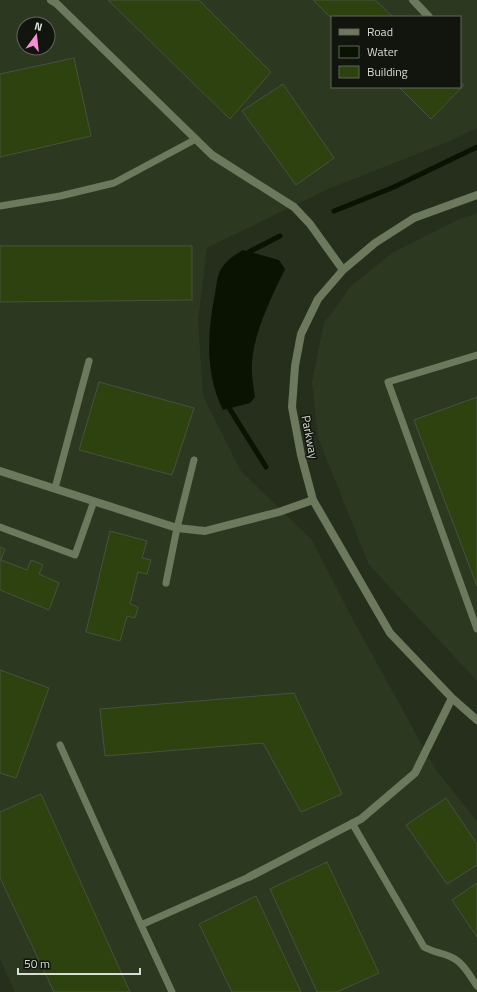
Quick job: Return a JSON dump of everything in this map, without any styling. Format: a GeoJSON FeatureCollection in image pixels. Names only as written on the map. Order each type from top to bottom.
{"type":"FeatureCollection","features":[{"type":"Feature","properties":{"kind":"street"},"geometry":{"type":"LineString","coordinates":[[51,0],[56,3],[212,155],[294,207],[310,224],[343,270]]}},
{"type":"Feature","properties":{"kind":"street"},"geometry":{"type":"LineString","coordinates":[[413,0],[428,16]]}},
{"type":"Feature","properties":{"kind":"street","name":"Parkway"},"geometry":{"type":"LineString","coordinates":[[477,195],[414,218],[375,243],[343,270],[318,299],[301,334],[295,366],[292,407],[301,455],[313,500],[390,633],[452,698],[477,720]]}},
{"type":"Feature","properties":{"kind":"street"},"geometry":{"type":"LineString","coordinates":[[0,471],[177,528],[205,531],[279,512],[313,500]]}},
{"type":"Feature","properties":{"kind":"street"},"geometry":{"type":"LineString","coordinates":[[250,877],[361,819],[415,773],[452,698]]}},
{"type":"Feature","properties":{"kind":"lane"},"geometry":{"type":"LineString","coordinates":[[0,206],[60,196],[114,183],[196,139]]}},
{"type":"Feature","properties":{"kind":"lane"},"geometry":{"type":"LineString","coordinates":[[477,355],[388,382],[477,629]]}},
{"type":"Feature","properties":{"kind":"lane"},"geometry":{"type":"LineString","coordinates":[[55,488],[89,361]]}},
{"type":"Feature","properties":{"kind":"lane"},"geometry":{"type":"LineString","coordinates":[[166,583],[177,528],[194,460]]}},
{"type":"Feature","properties":{"kind":"lane"},"geometry":{"type":"LineString","coordinates":[[0,527],[74,555],[94,501]]}},
{"type":"Feature","properties":{"kind":"lane"},"geometry":{"type":"LineString","coordinates":[[60,745],[172,992]]}},
{"type":"Feature","properties":{"kind":"lane"},"geometry":{"type":"LineString","coordinates":[[352,823],[424,947],[432,952],[452,958],[460,963],[477,986]]}},
{"type":"Feature","properties":{"kind":"lane"},"geometry":{"type":"LineString","coordinates":[[141,926],[250,877]]}},
{"type":"Feature","properties":{"kind":"shaded area"},"geometry":{"type":"Polygon","coordinates":[[[0,0],[477,0],[477,128],[450,141],[328,189],[207,248],[198,320],[203,396],[241,471],[312,540],[353,620],[436,770],[477,821],[477,992],[15,992],[0,959],[0,0]]]}},
{"type":"Feature","properties":{"kind":"shaded area"},"geometry":{"type":"Polygon","coordinates":[[[477,213],[477,681],[369,565],[318,438],[312,382],[324,323],[351,286],[392,253],[457,220],[477,213]]]}},
{"type":"Feature","properties":{"kind":"water"},"geometry":{"type":"Polygon","coordinates":[[[243,250],[279,260],[285,269],[262,319],[254,346],[252,372],[255,397],[250,403],[223,410],[217,396],[210,368],[210,324],[219,273],[226,262],[243,250]]]}},
{"type":"Feature","properties":{"kind":"building"},"geometry":{"type":"Polygon","coordinates":[[[108,0],[199,0],[271,72],[230,119],[108,0]]]}},
{"type":"Feature","properties":{"kind":"building"},"geometry":{"type":"Polygon","coordinates":[[[313,0],[375,0],[392,16],[331,16],[331,18],[313,0]]]}},
{"type":"Feature","properties":{"kind":"building"},"geometry":{"type":"Polygon","coordinates":[[[74,58],[91,136],[0,157],[0,74],[74,58]]]}},
{"type":"Feature","properties":{"kind":"building"},"geometry":{"type":"Polygon","coordinates":[[[461,83],[464,85],[431,119],[400,88],[461,88],[461,83]]]}},
{"type":"Feature","properties":{"kind":"building"},"geometry":{"type":"Polygon","coordinates":[[[283,84],[334,158],[296,185],[242,111],[283,84]]]}},
{"type":"Feature","properties":{"kind":"building"},"geometry":{"type":"Polygon","coordinates":[[[0,246],[192,246],[192,300],[0,302],[0,246]]]}},
{"type":"Feature","properties":{"kind":"building"},"geometry":{"type":"Polygon","coordinates":[[[99,382],[194,408],[172,475],[79,450],[99,382]]]}},
{"type":"Feature","properties":{"kind":"building"},"geometry":{"type":"Polygon","coordinates":[[[477,397],[477,586],[414,420],[477,397]]]}},
{"type":"Feature","properties":{"kind":"building"},"geometry":{"type":"Polygon","coordinates":[[[110,531],[147,541],[142,558],[151,560],[147,574],[138,572],[130,604],[138,607],[135,618],[127,616],[120,641],[86,632],[110,531]]]}},
{"type":"Feature","properties":{"kind":"building"},"geometry":{"type":"Polygon","coordinates":[[[0,547],[5,549],[1,560],[27,570],[31,560],[43,565],[39,574],[59,583],[49,610],[0,590],[0,547]]]}},
{"type":"Feature","properties":{"kind":"building"},"geometry":{"type":"Polygon","coordinates":[[[0,670],[49,688],[16,778],[0,773],[0,670]]]}},
{"type":"Feature","properties":{"kind":"building"},"geometry":{"type":"Polygon","coordinates":[[[294,693],[342,794],[301,812],[263,743],[105,756],[100,709],[294,693]]]}},
{"type":"Feature","properties":{"kind":"building"},"geometry":{"type":"Polygon","coordinates":[[[41,794],[130,992],[54,992],[0,878],[0,812],[41,794]]]}},
{"type":"Feature","properties":{"kind":"building"},"geometry":{"type":"Polygon","coordinates":[[[446,798],[477,844],[477,865],[447,884],[406,825],[446,798]]]}},
{"type":"Feature","properties":{"kind":"building"},"geometry":{"type":"Polygon","coordinates":[[[327,862],[379,973],[337,992],[317,992],[270,889],[327,862]]]}},
{"type":"Feature","properties":{"kind":"building"},"geometry":{"type":"Polygon","coordinates":[[[477,883],[477,937],[452,900],[477,883]]]}},
{"type":"Feature","properties":{"kind":"building"},"geometry":{"type":"Polygon","coordinates":[[[256,896],[301,992],[232,992],[199,924],[256,896]]]}},
{"type":"Feature","properties":{"kind":"waterway"},"geometry":{"type":"LineString","coordinates":[[334,211],[394,187],[477,147]]}},
{"type":"Feature","properties":{"kind":"waterway"},"geometry":{"type":"LineString","coordinates":[[245,257],[249,252],[280,236]]}},
{"type":"Feature","properties":{"kind":"waterway"},"geometry":{"type":"LineString","coordinates":[[226,403],[266,467]]}}]}
